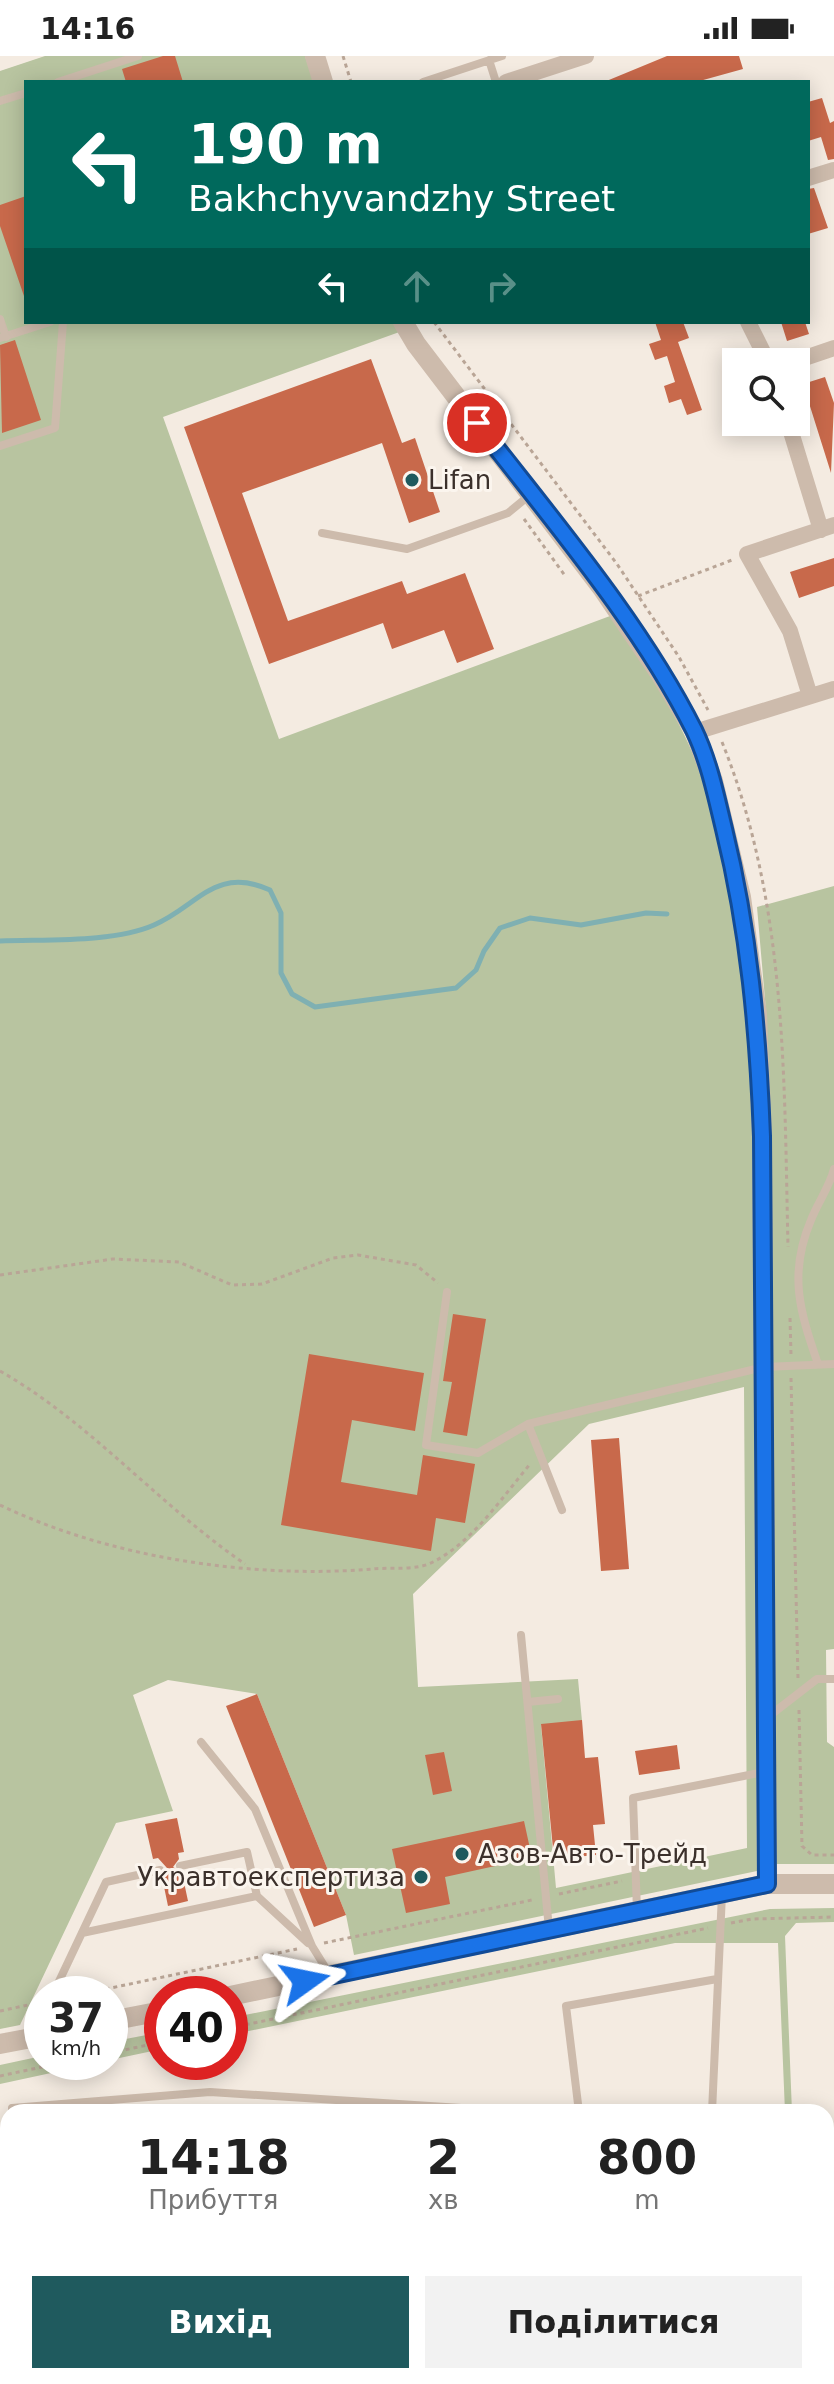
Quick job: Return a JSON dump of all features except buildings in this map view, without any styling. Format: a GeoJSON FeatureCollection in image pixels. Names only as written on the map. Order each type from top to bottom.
{"type":"FeatureCollection","features":[{"type":"Feature","properties":{"kind":"street"},"geometry":{"type":"LineString","coordinates":[[315,56],[322,80]]}},
{"type":"Feature","properties":{"kind":"street"},"geometry":{"type":"LineString","coordinates":[[512,80],[586,56]]}},
{"type":"Feature","properties":{"kind":"street"},"geometry":{"type":"LineString","coordinates":[[810,177],[834,170]]}},
{"type":"Feature","properties":{"kind":"street"},"geometry":{"type":"LineString","coordinates":[[404,324],[416,344],[532,494],[627,625],[695,732],[713,781],[741,897],[757,1014],[762,1136],[767,1884]]}},
{"type":"Feature","properties":{"kind":"street"},"geometry":{"type":"LineString","coordinates":[[749,324],[761,348]]}},
{"type":"Feature","properties":{"kind":"street"},"geometry":{"type":"LineString","coordinates":[[810,356],[834,348]]}},
{"type":"Feature","properties":{"kind":"street"},"geometry":{"type":"LineString","coordinates":[[793,436],[828,528],[747,554],[790,631],[810,696]]}},
{"type":"Feature","properties":{"kind":"street"},"geometry":{"type":"LineString","coordinates":[[695,732],[834,689]]}},
{"type":"Feature","properties":{"kind":"street"},"geometry":{"type":"LineString","coordinates":[[248,1992],[767,1884],[834,1884]]}},
{"type":"Feature","properties":{"kind":"street"},"geometry":{"type":"LineString","coordinates":[[0,2044],[24,2039]]}},
{"type":"Feature","properties":{"kind":"lane"},"geometry":{"type":"LineString","coordinates":[[80,79],[138,56]]}},
{"type":"Feature","properties":{"kind":"lane"},"geometry":{"type":"LineString","coordinates":[[429,80],[502,56]]}},
{"type":"Feature","properties":{"kind":"lane"},"geometry":{"type":"LineString","coordinates":[[489,60],[495,80]]}},
{"type":"Feature","properties":{"kind":"lane"},"geometry":{"type":"LineString","coordinates":[[0,101],[24,94]]}},
{"type":"Feature","properties":{"kind":"lane"},"geometry":{"type":"LineString","coordinates":[[0,319],[3,338],[44,324]]}},
{"type":"Feature","properties":{"kind":"lane"},"geometry":{"type":"LineString","coordinates":[[0,446],[55,428],[63,324]]}},
{"type":"Feature","properties":{"kind":"lane"},"geometry":{"type":"LineString","coordinates":[[322,533],[407,549],[508,513],[532,494]]}},
{"type":"Feature","properties":{"kind":"lane"},"geometry":{"type":"LineString","coordinates":[[818,1364],[799,1308],[798,1260],[811,1219],[830,1184],[834,1169]]}},
{"type":"Feature","properties":{"kind":"lane"},"geometry":{"type":"LineString","coordinates":[[447,1292],[426,1445],[478,1453],[528,1424],[764,1367],[834,1364]]}},
{"type":"Feature","properties":{"kind":"lane"},"geometry":{"type":"LineString","coordinates":[[528,1424],[562,1510]]}},
{"type":"Feature","properties":{"kind":"lane"},"geometry":{"type":"LineString","coordinates":[[521,1635],[549,1930]]}},
{"type":"Feature","properties":{"kind":"lane"},"geometry":{"type":"LineString","coordinates":[[766,1718],[817,1679],[834,1679]]}},
{"type":"Feature","properties":{"kind":"lane"},"geometry":{"type":"LineString","coordinates":[[528,1702],[558,1699]]}},
{"type":"Feature","properties":{"kind":"lane"},"geometry":{"type":"LineString","coordinates":[[201,1742],[255,1809],[312,1946],[331,1975]]}},
{"type":"Feature","properties":{"kind":"lane"},"geometry":{"type":"LineString","coordinates":[[637,1911],[633,1798],[767,1772]]}},
{"type":"Feature","properties":{"kind":"lane"},"geometry":{"type":"LineString","coordinates":[[180,1866],[247,1852],[257,1896],[312,1946]]}},
{"type":"Feature","properties":{"kind":"lane"},"geometry":{"type":"LineString","coordinates":[[62,1976],[106,1882],[160,1870]]}},
{"type":"Feature","properties":{"kind":"lane"},"geometry":{"type":"LineString","coordinates":[[712,2104],[722,1894]]}},
{"type":"Feature","properties":{"kind":"lane"},"geometry":{"type":"LineString","coordinates":[[82,1933],[257,1896]]}},
{"type":"Feature","properties":{"kind":"lane"},"geometry":{"type":"LineString","coordinates":[[578,2104],[566,2006],[717,1979]]}},
{"type":"Feature","properties":{"kind":"lane"},"geometry":{"type":"LineString","coordinates":[[62,2104],[210,2092],[398,2104]]}},
{"type":"Feature","properties":{"kind":"path"},"geometry":{"type":"LineString","coordinates":[[343,56],[350,80]]}},
{"type":"Feature","properties":{"kind":"path"},"geometry":{"type":"LineString","coordinates":[[435,324],[638,596],[679,657],[715,726]]}},
{"type":"Feature","properties":{"kind":"path"},"geometry":{"type":"LineString","coordinates":[[524,519],[566,577]]}},
{"type":"Feature","properties":{"kind":"path"},"geometry":{"type":"LineString","coordinates":[[638,596],[747,554]]}},
{"type":"Feature","properties":{"kind":"path"},"geometry":{"type":"LineString","coordinates":[[0,1275],[113,1259],[179,1262],[232,1285],[262,1284],[333,1258],[358,1255],[416,1265],[447,1292]]}},
{"type":"Feature","properties":{"kind":"path"},"geometry":{"type":"LineString","coordinates":[[791,1366],[802,1846],[812,1855],[834,1855]]}},
{"type":"Feature","properties":{"kind":"path"},"geometry":{"type":"LineString","coordinates":[[0,1371],[100,1444],[205,1537],[247,1566]]}},
{"type":"Feature","properties":{"kind":"path"},"geometry":{"type":"LineString","coordinates":[[0,1505],[31,1520],[119,1550],[322,1573],[419,1567],[432,1563],[456,1547],[540,1453]]}},
{"type":"Feature","properties":{"kind":"path"},"geometry":{"type":"LineString","coordinates":[[128,1984],[636,1878]]}},
{"type":"Feature","properties":{"kind":"path"},"geometry":{"type":"LineString","coordinates":[[248,2024],[752,1919],[834,1917]]}},
{"type":"Feature","properties":{"kind":"path"},"geometry":{"type":"LineString","coordinates":[[0,2011],[24,2006]]}},
{"type":"Feature","properties":{"kind":"path"},"geometry":{"type":"LineString","coordinates":[[0,2076],[24,2071]]}},
{"type":"Feature","properties":{"kind":"green space"},"geometry":{"type":"Polygon","coordinates":[[[45,56],[305,56],[313,80],[24,80],[24,324],[401,324],[405,330],[163,417],[279,739],[610,616],[663,697],[686,739],[704,784],[722,850],[744,985],[749,1054],[754,1191],[757,1871],[354,1955],[346,1915],[257,1694],[168,1680],[133,1695],[173,1811],[116,1823],[43,1976],[24,1976],[24,2017],[20,2025],[0,2029],[0,71],[45,56]],[[744,1387],[589,1424],[413,1594],[418,1687],[578,1679],[582,1721],[541,1725],[556,1888],[747,1848],[744,1387]]]}},
{"type":"Feature","properties":{"kind":"green space"},"geometry":{"type":"Polygon","coordinates":[[[834,886],[834,1649],[826,1650],[827,1742],[834,1747],[834,1864],[776,1864],[766,1011],[757,907],[834,886]]]}},
{"type":"Feature","properties":{"kind":"green space"},"geometry":{"type":"Polygon","coordinates":[[[834,1908],[834,1922],[796,1923],[785,1936],[792,2104],[785,2104],[778,1943],[675,1943],[248,2031],[248,2014],[770,1909],[834,1908]]]}},
{"type":"Feature","properties":{"kind":"green space"},"geometry":{"type":"Polygon","coordinates":[[[144,2035],[144,2053],[128,2056],[128,2039],[144,2035]]]}},
{"type":"Feature","properties":{"kind":"green space"},"geometry":{"type":"Polygon","coordinates":[[[24,2060],[24,2079],[0,2084],[0,2065],[24,2060]]]}},
{"type":"Feature","properties":{"kind":"waterway"},"geometry":{"type":"LineString","coordinates":[[0,941],[78,939],[137,931],[169,917],[220,885],[235,882],[251,884],[270,890],[281,913],[281,973],[292,994],[315,1007],[456,988],[476,970],[484,951],[500,928],[530,918],[581,925],[646,913],[667,914]]}},
{"type":"Feature","properties":{"kind":"place","name":"Lifan"},"geometry":{"type":"Point","coordinates":[412,480]}},
{"type":"Feature","properties":{"kind":"place","name":"Азов-Авто-Трейд"},"geometry":{"type":"Point","coordinates":[462,1854]}},
{"type":"Feature","properties":{"kind":"place","name":"Укравтоекспертиза"},"geometry":{"type":"Point","coordinates":[421,1877]}},
{"type":"Feature","properties":{"kind":"route"},"geometry":{"type":"LineString","coordinates":[[305,1981],[767,1884],[762,1136],[757,1014],[741,897],[713,781],[695,732],[602,588],[477,423]]}}]}
